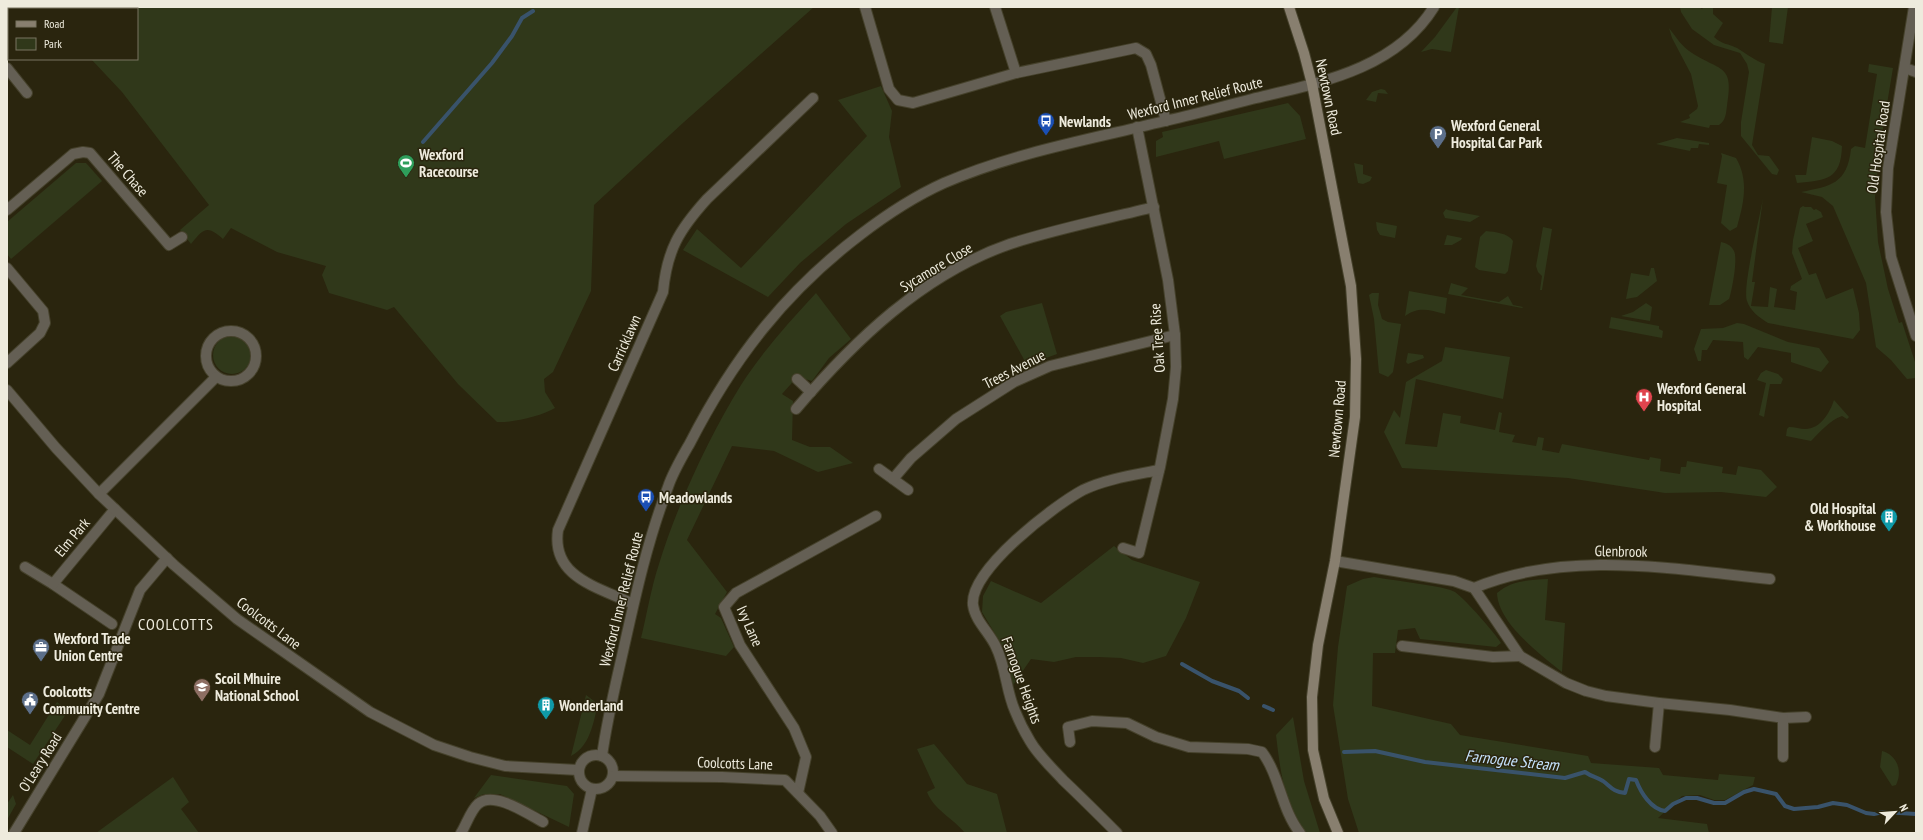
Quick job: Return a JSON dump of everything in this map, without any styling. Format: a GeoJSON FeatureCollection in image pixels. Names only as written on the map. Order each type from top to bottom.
{"type":"FeatureCollection","features":[{"type":"Feature","properties":{"kind":"main road","name":"Newtown Road"},"geometry":{"type":"LineString","coordinates":[[1289,7],[1304,53],[1312,84],[1351,286],[1356,359],[1355,417],[1335,561],[1318,645],[1312,697],[1313,750],[1324,799],[1338,833]]}},
{"type":"Feature","properties":{"kind":"street"},"geometry":{"type":"LineString","coordinates":[[865,7],[889,89],[898,100],[913,103],[1016,73],[1136,48],[1146,54],[1151,65],[1166,121]]}},
{"type":"Feature","properties":{"kind":"street"},"geometry":{"type":"LineString","coordinates":[[995,7],[1016,73]]}},
{"type":"Feature","properties":{"kind":"street","name":"Wexford Inner Relief Route"},"geometry":{"type":"LineString","coordinates":[[602,756],[606,725],[643,562],[669,484],[701,421],[723,383],[745,351],[795,291],[841,250],[889,213],[943,184],[1003,160],[1071,142],[1166,121],[1312,84],[1365,67],[1382,56],[1416,29],[1434,7]]}},
{"type":"Feature","properties":{"kind":"street","name":"Old Hospital Road"},"geometry":{"type":"LineString","coordinates":[[1914,7],[1888,168],[1886,212],[1891,257],[1916,336]]}},
{"type":"Feature","properties":{"kind":"street"},"geometry":{"type":"LineString","coordinates":[[7,68],[27,93]]}},
{"type":"Feature","properties":{"kind":"street"},"geometry":{"type":"LineString","coordinates":[[1905,68],[1916,72]]}},
{"type":"Feature","properties":{"kind":"street","name":"Carricklawn"},"geometry":{"type":"LineString","coordinates":[[633,604],[575,576],[564,565],[557,551],[558,530],[663,292],[667,262],[678,235],[707,199],[813,98]]}},
{"type":"Feature","properties":{"kind":"street","name":"Oak Tree Rise"},"geometry":{"type":"LineString","coordinates":[[1123,548],[1139,553],[1159,470],[1173,399],[1176,373],[1175,335],[1167,277],[1137,127]]}},
{"type":"Feature","properties":{"kind":"street","name":"The Chase"},"geometry":{"type":"LineString","coordinates":[[7,210],[73,154],[83,152],[90,153],[169,245],[182,237]]}},
{"type":"Feature","properties":{"kind":"street","name":"Sycamore Close"},"geometry":{"type":"LineString","coordinates":[[796,409],[845,354],[868,332],[923,290],[957,268],[1009,244],[1154,207]]}},
{"type":"Feature","properties":{"kind":"street"},"geometry":{"type":"LineString","coordinates":[[7,268],[43,310],[45,323],[40,333],[7,363]]}},
{"type":"Feature","properties":{"kind":"street"},"geometry":{"type":"LineString","coordinates":[[223,332],[237,332],[244,334],[254,346],[256,354],[256,363],[252,370],[246,377],[238,381],[223,380],[216,376],[207,364],[207,348],[211,341],[223,332]]}},
{"type":"Feature","properties":{"kind":"street","name":"Trees Avenue"},"geometry":{"type":"LineString","coordinates":[[893,479],[911,458],[956,418],[1014,382],[1050,366],[1175,335]]}},
{"type":"Feature","properties":{"kind":"street"},"geometry":{"type":"LineString","coordinates":[[99,494],[216,376]]}},
{"type":"Feature","properties":{"kind":"street"},"geometry":{"type":"LineString","coordinates":[[797,379],[811,392]]}},
{"type":"Feature","properties":{"kind":"street","name":"Coolcotts Lane"},"geometry":{"type":"LineString","coordinates":[[7,390],[56,448],[114,510],[237,619],[329,685],[390,724],[434,745],[505,766],[578,770]]}},
{"type":"Feature","properties":{"kind":"street"},"geometry":{"type":"LineString","coordinates":[[879,470],[908,490]]}},
{"type":"Feature","properties":{"kind":"street","name":"Farnogue Heights"},"geometry":{"type":"LineString","coordinates":[[1117,833],[1049,765],[1030,742],[1014,709],[1005,680],[1003,664],[996,647],[979,619],[973,604],[976,590],[995,560],[1014,540],[1051,511],[1084,490],[1123,477],[1159,470]]}},
{"type":"Feature","properties":{"kind":"street","name":"Elm Park"},"geometry":{"type":"LineString","coordinates":[[53,584],[114,510]]}},
{"type":"Feature","properties":{"kind":"street","name":"Ivy Lane"},"geometry":{"type":"LineString","coordinates":[[798,793],[806,757],[794,728],[740,646],[724,607],[736,593],[876,516]]}},
{"type":"Feature","properties":{"kind":"street","name":"O'Leary Road"},"geometry":{"type":"LineString","coordinates":[[14,833],[99,694],[140,590],[167,558]]}},
{"type":"Feature","properties":{"kind":"street"},"geometry":{"type":"LineString","coordinates":[[1335,561],[1454,581],[1474,588],[1520,656],[1566,683],[1586,691],[1606,696],[1764,714],[1783,718],[1806,717]]}},
{"type":"Feature","properties":{"kind":"street","name":"Glenbrook"},"geometry":{"type":"LineString","coordinates":[[1474,588],[1498,578],[1530,570],[1618,564],[1770,579]]}},
{"type":"Feature","properties":{"kind":"street"},"geometry":{"type":"LineString","coordinates":[[25,567],[112,624]]}},
{"type":"Feature","properties":{"kind":"street"},"geometry":{"type":"LineString","coordinates":[[1402,646],[1493,657],[1520,656]]}},
{"type":"Feature","properties":{"kind":"street"},"geometry":{"type":"LineString","coordinates":[[1655,747],[1659,703]]}},
{"type":"Feature","properties":{"kind":"street"},"geometry":{"type":"LineString","coordinates":[[1783,718],[1783,757]]}},
{"type":"Feature","properties":{"kind":"street"},"geometry":{"type":"LineString","coordinates":[[1070,742],[1068,727],[1092,721],[1127,723],[1156,738],[1189,747],[1248,749],[1262,752],[1270,763],[1280,793],[1295,826],[1300,833]]}},
{"type":"Feature","properties":{"kind":"street"},"geometry":{"type":"LineString","coordinates":[[591,755],[602,756],[611,764],[613,776],[603,788],[592,789],[583,784],[578,776],[578,770],[580,765],[587,757],[591,755]]}},
{"type":"Feature","properties":{"kind":"street","name":"Coolcotts Lane"},"geometry":{"type":"LineString","coordinates":[[613,776],[764,778],[785,780],[820,816],[832,833]]}},
{"type":"Feature","properties":{"kind":"street"},"geometry":{"type":"LineString","coordinates":[[582,833],[592,789]]}},
{"type":"Feature","properties":{"kind":"street"},"geometry":{"type":"LineString","coordinates":[[461,833],[478,804],[487,799],[499,800],[543,822]]}},
{"type":"Feature","properties":{"kind":"green space","name":"Wexford Racecourse"},"geometry":{"type":"Polygon","coordinates":[[[814,7],[684,122],[594,205],[591,291],[553,372],[544,379],[545,392],[555,408],[535,416],[503,422],[497,422],[458,384],[394,307],[387,310],[329,293],[322,275],[326,266],[277,252],[231,228],[223,239],[213,232],[206,230],[199,234],[191,244],[180,230],[209,205],[122,92],[92,60],[138,60],[138,8],[48,8],[814,7]]]}},
{"type":"Feature","properties":{"kind":"green space"},"geometry":{"type":"Polygon","coordinates":[[[1457,7],[1459,7],[1451,52],[1432,49],[1421,52],[1435,37],[1457,7]]]}},
{"type":"Feature","properties":{"kind":"green space"},"geometry":{"type":"Polygon","coordinates":[[[1680,7],[1699,7],[1702,9],[1704,7],[1713,7],[1713,14],[1723,23],[1714,37],[1765,64],[1752,145],[1758,155],[1769,156],[1779,170],[1777,175],[1772,174],[1741,136],[1741,122],[1749,72],[1747,64],[1740,53],[1714,45],[1692,29],[1681,12],[1680,7]]]}},
{"type":"Feature","properties":{"kind":"green space"},"geometry":{"type":"Polygon","coordinates":[[[1772,7],[1788,7],[1783,44],[1769,42],[1772,7]]]}},
{"type":"Feature","properties":{"kind":"green space"},"geometry":{"type":"Polygon","coordinates":[[[1669,28],[1679,42],[1688,51],[1718,67],[1727,76],[1729,92],[1726,111],[1724,119],[1719,125],[1710,125],[1709,128],[1680,122],[1690,118],[1689,115],[1697,109],[1698,106],[1691,74],[1672,38],[1669,28]]]}},
{"type":"Feature","properties":{"kind":"green space"},"geometry":{"type":"Polygon","coordinates":[[[1869,64],[1893,68],[1880,146],[1875,197],[1878,242],[1888,289],[1899,323],[1902,322],[1916,365],[1916,378],[1907,379],[1891,360],[1876,347],[1866,283],[1833,206],[1822,197],[1801,192],[1821,188],[1836,181],[1846,170],[1851,149],[1855,146],[1865,148],[1877,74],[1868,72],[1869,64]]]}},
{"type":"Feature","properties":{"kind":"green space"},"geometry":{"type":"Polygon","coordinates":[[[881,86],[892,111],[889,137],[901,187],[846,224],[800,263],[768,297],[683,250],[697,229],[741,268],[867,136],[838,100],[881,86]]]}},
{"type":"Feature","properties":{"kind":"green space"},"geometry":{"type":"Polygon","coordinates":[[[1381,89],[1385,90],[1388,94],[1378,93],[1376,102],[1366,100],[1372,92],[1381,89]]]}},
{"type":"Feature","properties":{"kind":"green space"},"geometry":{"type":"Polygon","coordinates":[[[1288,103],[1300,116],[1306,139],[1224,159],[1219,141],[1156,157],[1156,141],[1163,137],[1162,132],[1288,103]]]}},
{"type":"Feature","properties":{"kind":"green space"},"geometry":{"type":"Polygon","coordinates":[[[1812,137],[1832,141],[1842,146],[1839,166],[1835,172],[1824,179],[1797,183],[1795,175],[1806,175],[1812,137]]]}},
{"type":"Feature","properties":{"kind":"green space"},"geometry":{"type":"Polygon","coordinates":[[[1677,138],[1709,143],[1709,145],[1699,144],[1698,148],[1691,148],[1690,151],[1656,144],[1677,138]]]}},
{"type":"Feature","properties":{"kind":"green space"},"geometry":{"type":"Polygon","coordinates":[[[1721,153],[1736,158],[1743,175],[1744,183],[1742,209],[1737,227],[1730,231],[1721,223],[1727,185],[1717,183],[1722,156],[1721,153]]]}},
{"type":"Feature","properties":{"kind":"green space"},"geometry":{"type":"Polygon","coordinates":[[[76,163],[86,163],[102,181],[11,259],[7,254],[7,222],[76,163]]]}},
{"type":"Feature","properties":{"kind":"green space"},"geometry":{"type":"Polygon","coordinates":[[[1354,163],[1363,165],[1363,174],[1372,177],[1370,181],[1363,184],[1358,183],[1354,163]]]}},
{"type":"Feature","properties":{"kind":"green space"},"geometry":{"type":"Polygon","coordinates":[[[1763,198],[1752,282],[1755,282],[1751,306],[1768,307],[1770,287],[1777,289],[1774,307],[1795,310],[1797,292],[1790,290],[1791,286],[1802,279],[1792,253],[1793,240],[1800,208],[1803,206],[1811,207],[1814,210],[1816,209],[1821,212],[1823,217],[1806,224],[1813,241],[1798,248],[1809,275],[1816,273],[1826,299],[1853,288],[1859,313],[1860,330],[1853,339],[1768,323],[1748,305],[1746,293],[1747,282],[1763,198]]]}},
{"type":"Feature","properties":{"kind":"green space"},"geometry":{"type":"Polygon","coordinates":[[[1446,209],[1480,216],[1470,222],[1445,218],[1443,213],[1446,209]]]}},
{"type":"Feature","properties":{"kind":"green space"},"geometry":{"type":"Polygon","coordinates":[[[1376,222],[1397,226],[1395,238],[1380,235],[1377,230],[1376,222]]]}},
{"type":"Feature","properties":{"kind":"green space"},"geometry":{"type":"Polygon","coordinates":[[[1543,227],[1552,229],[1542,290],[1540,290],[1542,276],[1538,272],[1536,266],[1543,227]]]}},
{"type":"Feature","properties":{"kind":"green space"},"geometry":{"type":"Polygon","coordinates":[[[1486,231],[1497,232],[1508,236],[1513,241],[1508,271],[1505,274],[1479,270],[1475,267],[1480,237],[1486,231]]]}},
{"type":"Feature","properties":{"kind":"green space"},"geometry":{"type":"Polygon","coordinates":[[[1447,235],[1462,238],[1452,245],[1444,245],[1447,235]]]}},
{"type":"Feature","properties":{"kind":"green space"},"geometry":{"type":"Polygon","coordinates":[[[1721,242],[1731,247],[1734,251],[1735,267],[1733,282],[1729,299],[1720,305],[1709,305],[1721,242]]]}},
{"type":"Feature","properties":{"kind":"green space"},"geometry":{"type":"Polygon","coordinates":[[[1651,268],[1654,268],[1657,281],[1637,297],[1626,299],[1631,273],[1649,276],[1651,268]]]}},
{"type":"Feature","properties":{"kind":"green space"},"geometry":{"type":"Polygon","coordinates":[[[1451,283],[1468,288],[1461,295],[1499,302],[1508,296],[1513,305],[1523,307],[1448,294],[1451,283]]]}},
{"type":"Feature","properties":{"kind":"green space"},"geometry":{"type":"Polygon","coordinates":[[[1409,291],[1447,298],[1445,314],[1429,310],[1420,310],[1405,316],[1409,291]]]}},
{"type":"Feature","properties":{"kind":"green space"},"geometry":{"type":"Polygon","coordinates":[[[816,293],[851,339],[829,358],[812,381],[799,375],[782,394],[793,401],[792,440],[810,447],[830,447],[853,463],[818,472],[774,451],[732,446],[687,540],[727,592],[715,614],[721,618],[734,647],[726,656],[641,638],[654,582],[666,542],[684,495],[717,427],[749,373],[776,338],[816,293]]]}},
{"type":"Feature","properties":{"kind":"green space"},"geometry":{"type":"Polygon","coordinates":[[[1372,293],[1379,293],[1378,305],[1382,319],[1388,322],[1401,324],[1393,372],[1388,377],[1379,373],[1374,319],[1369,295],[1372,293]]]}},
{"type":"Feature","properties":{"kind":"green space"},"geometry":{"type":"Polygon","coordinates":[[[1042,303],[1057,354],[1027,365],[1000,316],[1006,312],[1042,303]]]}},
{"type":"Feature","properties":{"kind":"green space"},"geometry":{"type":"Polygon","coordinates":[[[1646,303],[1652,307],[1650,321],[1621,316],[1633,312],[1646,303]]]}},
{"type":"Feature","properties":{"kind":"green space"},"geometry":{"type":"Polygon","coordinates":[[[1611,317],[1659,326],[1659,329],[1663,331],[1662,338],[1609,328],[1611,317]]]}},
{"type":"Feature","properties":{"kind":"green space"},"geometry":{"type":"Polygon","coordinates":[[[1737,323],[1744,324],[1788,342],[1819,348],[1829,362],[1821,372],[1791,362],[1791,353],[1758,347],[1748,360],[1744,357],[1743,342],[1713,340],[1707,350],[1702,350],[1701,361],[1698,361],[1694,349],[1701,329],[1723,328],[1737,323]]]}},
{"type":"Feature","properties":{"kind":"green space"},"geometry":{"type":"Polygon","coordinates":[[[228,336],[236,336],[243,339],[248,344],[251,355],[248,366],[243,371],[236,374],[228,374],[221,371],[216,366],[213,359],[213,351],[216,344],[221,339],[228,336]]]}},
{"type":"Feature","properties":{"kind":"green space"},"geometry":{"type":"Polygon","coordinates":[[[1445,347],[1510,357],[1503,399],[1416,379],[1405,444],[1437,447],[1443,413],[1461,416],[1460,423],[1495,430],[1499,412],[1502,413],[1499,432],[1515,435],[1512,442],[1536,446],[1538,437],[1544,438],[1542,450],[1559,453],[1562,444],[1649,460],[1650,457],[1661,459],[1660,471],[1680,474],[1681,467],[1686,467],[1687,461],[1723,467],[1722,473],[1736,475],[1738,466],[1761,470],[1777,487],[1766,497],[1721,492],[1665,493],[1568,478],[1402,468],[1384,432],[1394,410],[1400,418],[1406,382],[1442,361],[1445,347]]]}},
{"type":"Feature","properties":{"kind":"green space"},"geometry":{"type":"Polygon","coordinates":[[[1408,353],[1423,355],[1424,358],[1408,364],[1406,362],[1408,353]]]}},
{"type":"Feature","properties":{"kind":"green space"},"geometry":{"type":"Polygon","coordinates":[[[1766,370],[1778,374],[1783,379],[1781,384],[1770,384],[1764,417],[1759,415],[1766,383],[1757,380],[1761,373],[1766,370]]]}},
{"type":"Feature","properties":{"kind":"green space"},"geometry":{"type":"Polygon","coordinates":[[[1834,400],[1849,417],[1847,419],[1842,416],[1833,421],[1811,441],[1786,436],[1787,429],[1789,427],[1805,429],[1816,426],[1820,423],[1830,410],[1834,400]]]}},
{"type":"Feature","properties":{"kind":"green space"},"geometry":{"type":"Polygon","coordinates":[[[1114,546],[1132,560],[1200,582],[1186,618],[1166,656],[1143,663],[1121,658],[1099,657],[1076,657],[1054,662],[1031,659],[1013,685],[1006,652],[982,612],[983,596],[991,581],[1041,603],[1114,546]]]}},
{"type":"Feature","properties":{"kind":"green space"},"geometry":{"type":"Polygon","coordinates":[[[1374,577],[1430,585],[1455,592],[1480,616],[1501,643],[1496,647],[1420,639],[1415,628],[1398,630],[1395,653],[1373,653],[1372,706],[1451,724],[1460,735],[1588,756],[1591,763],[1659,768],[1663,775],[1718,780],[1719,774],[1755,777],[1753,785],[1725,800],[1714,800],[1700,795],[1682,796],[1658,818],[1707,824],[1709,833],[1359,833],[1348,799],[1333,705],[1338,647],[1347,586],[1363,579],[1374,577]]]}},
{"type":"Feature","properties":{"kind":"green space"},"geometry":{"type":"Polygon","coordinates":[[[1548,579],[1545,620],[1565,623],[1562,672],[1532,647],[1512,626],[1504,615],[1499,604],[1497,593],[1515,583],[1527,580],[1548,579]]]}},
{"type":"Feature","properties":{"kind":"green space"},"geometry":{"type":"Polygon","coordinates":[[[586,695],[598,704],[587,740],[577,752],[571,756],[586,695]]]}},
{"type":"Feature","properties":{"kind":"green space"},"geometry":{"type":"Polygon","coordinates":[[[57,702],[68,711],[33,764],[7,747],[7,730],[30,745],[57,702]]]}},
{"type":"Feature","properties":{"kind":"green space"},"geometry":{"type":"Polygon","coordinates":[[[1293,717],[1304,781],[1320,833],[1306,833],[1293,811],[1281,774],[1276,735],[1293,717]]]}},
{"type":"Feature","properties":{"kind":"green space"},"geometry":{"type":"Polygon","coordinates":[[[934,744],[967,784],[997,794],[1007,833],[965,833],[934,804],[927,792],[935,788],[917,749],[934,744]]]}},
{"type":"Feature","properties":{"kind":"green space"},"geometry":{"type":"Polygon","coordinates":[[[1882,751],[1892,756],[1897,764],[1899,774],[1896,785],[1892,786],[1880,767],[1882,751]]]}},
{"type":"Feature","properties":{"kind":"green space"},"geometry":{"type":"Polygon","coordinates":[[[491,775],[567,786],[574,794],[569,827],[500,794],[484,794],[474,798],[491,775]]]}},
{"type":"Feature","properties":{"kind":"green space"},"geometry":{"type":"Polygon","coordinates":[[[173,777],[189,802],[181,809],[199,833],[96,833],[173,777]]]}},
{"type":"Feature","properties":{"kind":"green space"},"geometry":{"type":"Polygon","coordinates":[[[13,795],[16,804],[7,820],[7,804],[13,795]]]}},
{"type":"Feature","properties":{"kind":"waterway"},"geometry":{"type":"LineString","coordinates":[[423,142],[492,63],[512,36],[522,18],[533,11]]}},
{"type":"Feature","properties":{"kind":"waterway","name":"Farnogue Stream"},"geometry":{"type":"LineString","coordinates":[[1182,664],[1212,681],[1239,691],[1248,698]]}},
{"type":"Feature","properties":{"kind":"waterway","name":"Farnogue Stream"},"geometry":{"type":"LineString","coordinates":[[1264,706],[1273,710]]}},
{"type":"Feature","properties":{"kind":"waterway","name":"Farnogue Stream"},"geometry":{"type":"LineString","coordinates":[[1344,752],[1375,751],[1425,762],[1565,778],[1585,772],[1603,781],[1615,790],[1625,793],[1629,779],[1636,780],[1647,800],[1655,807],[1665,811],[1673,804],[1686,798],[1697,798],[1714,803],[1725,803],[1744,792],[1754,789],[1776,794],[1785,806],[1794,809],[1818,807],[1833,803],[1847,805],[1866,813],[1874,814],[1883,812],[1916,814]]}},
{"type":"Feature","properties":{"kind":"place","name":"Newlands"},"geometry":{"type":"Point","coordinates":[1046,136]}},
{"type":"Feature","properties":{"kind":"place","name":"Wexford General Hospital Car Park"},"geometry":{"type":"Point","coordinates":[1438,149]}},
{"type":"Feature","properties":{"kind":"place","name":"Wexford Racecourse"},"geometry":{"type":"Point","coordinates":[406,178]}},
{"type":"Feature","properties":{"kind":"place","name":"Wexford General Hospital"},"geometry":{"type":"Point","coordinates":[1644,412]}},
{"type":"Feature","properties":{"kind":"place","name":"Meadowlands"},"geometry":{"type":"Point","coordinates":[646,512]}},
{"type":"Feature","properties":{"kind":"place","name":"Old Hospital & Workhouse"},"geometry":{"type":"Point","coordinates":[1889,532]}},
{"type":"Feature","properties":{"kind":"place","name":"Wexford Trade Union Centre"},"geometry":{"type":"Point","coordinates":[41,662]}},
{"type":"Feature","properties":{"kind":"place","name":"Scoil Mhuire National School"},"geometry":{"type":"Point","coordinates":[202,702]}},
{"type":"Feature","properties":{"kind":"place","name":"Coolcotts Community Centre"},"geometry":{"type":"Point","coordinates":[30,715]}},
{"type":"Feature","properties":{"kind":"place","name":"Wonderland"},"geometry":{"type":"Point","coordinates":[546,720]}},
{"type":"Feature","properties":{"kind":"district","name":"COOLCOTTS"},"geometry":{"type":"Point","coordinates":[176,624]}}]}
